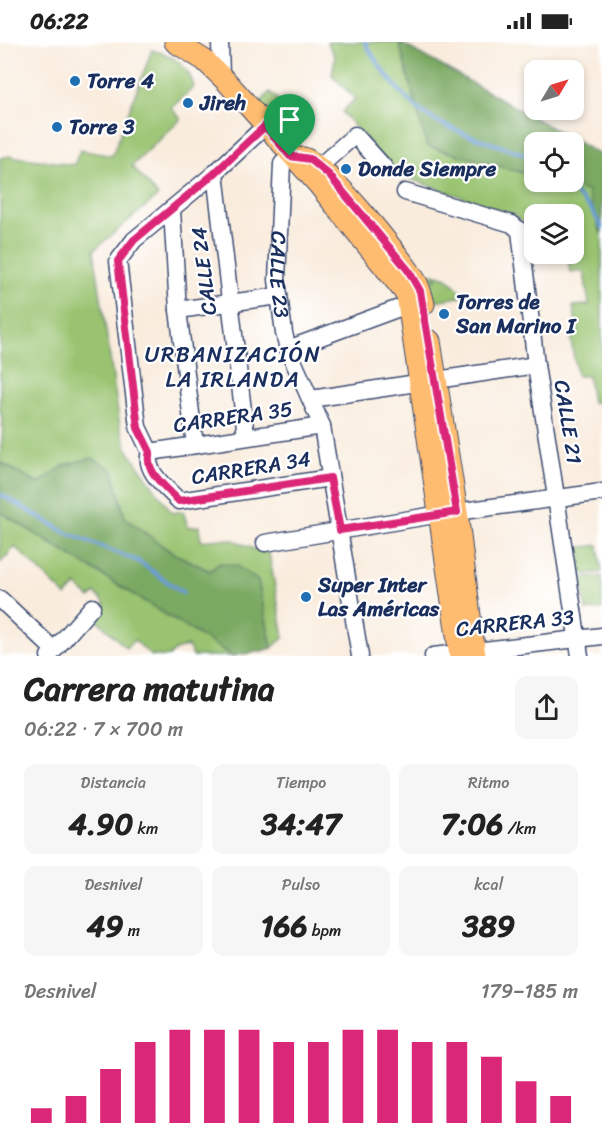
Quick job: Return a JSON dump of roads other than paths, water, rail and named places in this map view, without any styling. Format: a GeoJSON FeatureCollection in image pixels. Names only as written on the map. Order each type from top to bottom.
{"type":"FeatureCollection","features":[{"type":"Feature","properties":{"kind":"main road"},"geometry":{"type":"LineString","coordinates":[[175,42],[204,60],[221,76],[290,156],[403,276],[429,380]]}},
{"type":"Feature","properties":{"kind":"main road"},"geometry":{"type":"LineString","coordinates":[[290,156],[310,159],[320,166],[424,302],[429,380],[467,654]]}},
{"type":"Feature","properties":{"kind":"street"},"geometry":{"type":"LineString","coordinates":[[220,42],[221,76]]}},
{"type":"Feature","properties":{"kind":"street"},"geometry":{"type":"LineString","coordinates":[[150,452],[138,428],[118,261],[134,240],[215,173],[265,126]]}},
{"type":"Feature","properties":{"kind":"street"},"geometry":{"type":"LineString","coordinates":[[320,166],[355,135],[384,167]]}},
{"type":"Feature","properties":{"kind":"street","name":"CALLE 23"},"geometry":{"type":"LineString","coordinates":[[290,156],[282,164],[278,232],[279,296],[288,349],[322,426],[360,656]]}},
{"type":"Feature","properties":{"kind":"street","name":"CALLE 24"},"geometry":{"type":"LineString","coordinates":[[215,173],[246,436]]}},
{"type":"Feature","properties":{"kind":"street","name":"CALLE 21"},"geometry":{"type":"LineString","coordinates":[[405,192],[512,224],[520,231],[536,365],[558,500],[578,648]]}},
{"type":"Feature","properties":{"kind":"street"},"geometry":{"type":"LineString","coordinates":[[172,210],[178,310],[195,445]]}},
{"type":"Feature","properties":{"kind":"street"},"geometry":{"type":"LineString","coordinates":[[178,310],[279,296]]}},
{"type":"Feature","properties":{"kind":"street"},"geometry":{"type":"LineString","coordinates":[[288,349],[410,304]]}},
{"type":"Feature","properties":{"kind":"street","name":"CARRERA 35"},"geometry":{"type":"LineString","coordinates":[[311,399],[536,365]]}},
{"type":"Feature","properties":{"kind":"street","name":"CARRERA 35"},"geometry":{"type":"LineString","coordinates":[[150,452],[322,426]]}},
{"type":"Feature","properties":{"kind":"street","name":"CARRERA 34"},"geometry":{"type":"LineString","coordinates":[[150,452],[147,460],[150,469],[179,501],[330,478]]}},
{"type":"Feature","properties":{"kind":"street"},"geometry":{"type":"LineString","coordinates":[[265,543],[449,513],[558,500],[602,492]]}},
{"type":"Feature","properties":{"kind":"street"},"geometry":{"type":"LineString","coordinates":[[0,599],[52,653],[92,608]]}},
{"type":"Feature","properties":{"kind":"street","name":"CARRERA 33"},"geometry":{"type":"LineString","coordinates":[[433,656],[578,648],[602,636]]}},
{"type":"Feature","properties":{"kind":"waterway"},"geometry":{"type":"LineString","coordinates":[[365,42],[391,80],[423,113],[462,133],[524,155]]}},
{"type":"Feature","properties":{"kind":"waterway"},"geometry":{"type":"LineString","coordinates":[[574,192],[591,209],[602,227]]}},
{"type":"Feature","properties":{"kind":"waterway"},"geometry":{"type":"LineString","coordinates":[[0,494],[67,533],[138,561],[183,593]]}},
{"type":"Feature","properties":{"kind":"place","name":"Torre 4"},"geometry":{"type":"Point","coordinates":[75,81]}},
{"type":"Feature","properties":{"kind":"place","name":"Jireh"},"geometry":{"type":"Point","coordinates":[188,103]}},
{"type":"Feature","properties":{"kind":"place","name":"Torre 3"},"geometry":{"type":"Point","coordinates":[57,127]}},
{"type":"Feature","properties":{"kind":"place","name":"Donde Siempre"},"geometry":{"type":"Point","coordinates":[346,169]}},
{"type":"Feature","properties":{"kind":"place","name":"Torres de San Marino I"},"geometry":{"type":"Point","coordinates":[444,314]}},
{"type":"Feature","properties":{"kind":"place","name":"Super Inter Las Américas"},"geometry":{"type":"Point","coordinates":[306,597]}},
{"type":"Feature","properties":{"kind":"district","name":"URBANIZACIÓN LA IRLANDA"},"geometry":{"type":"Point","coordinates":[233,366]}}]}
